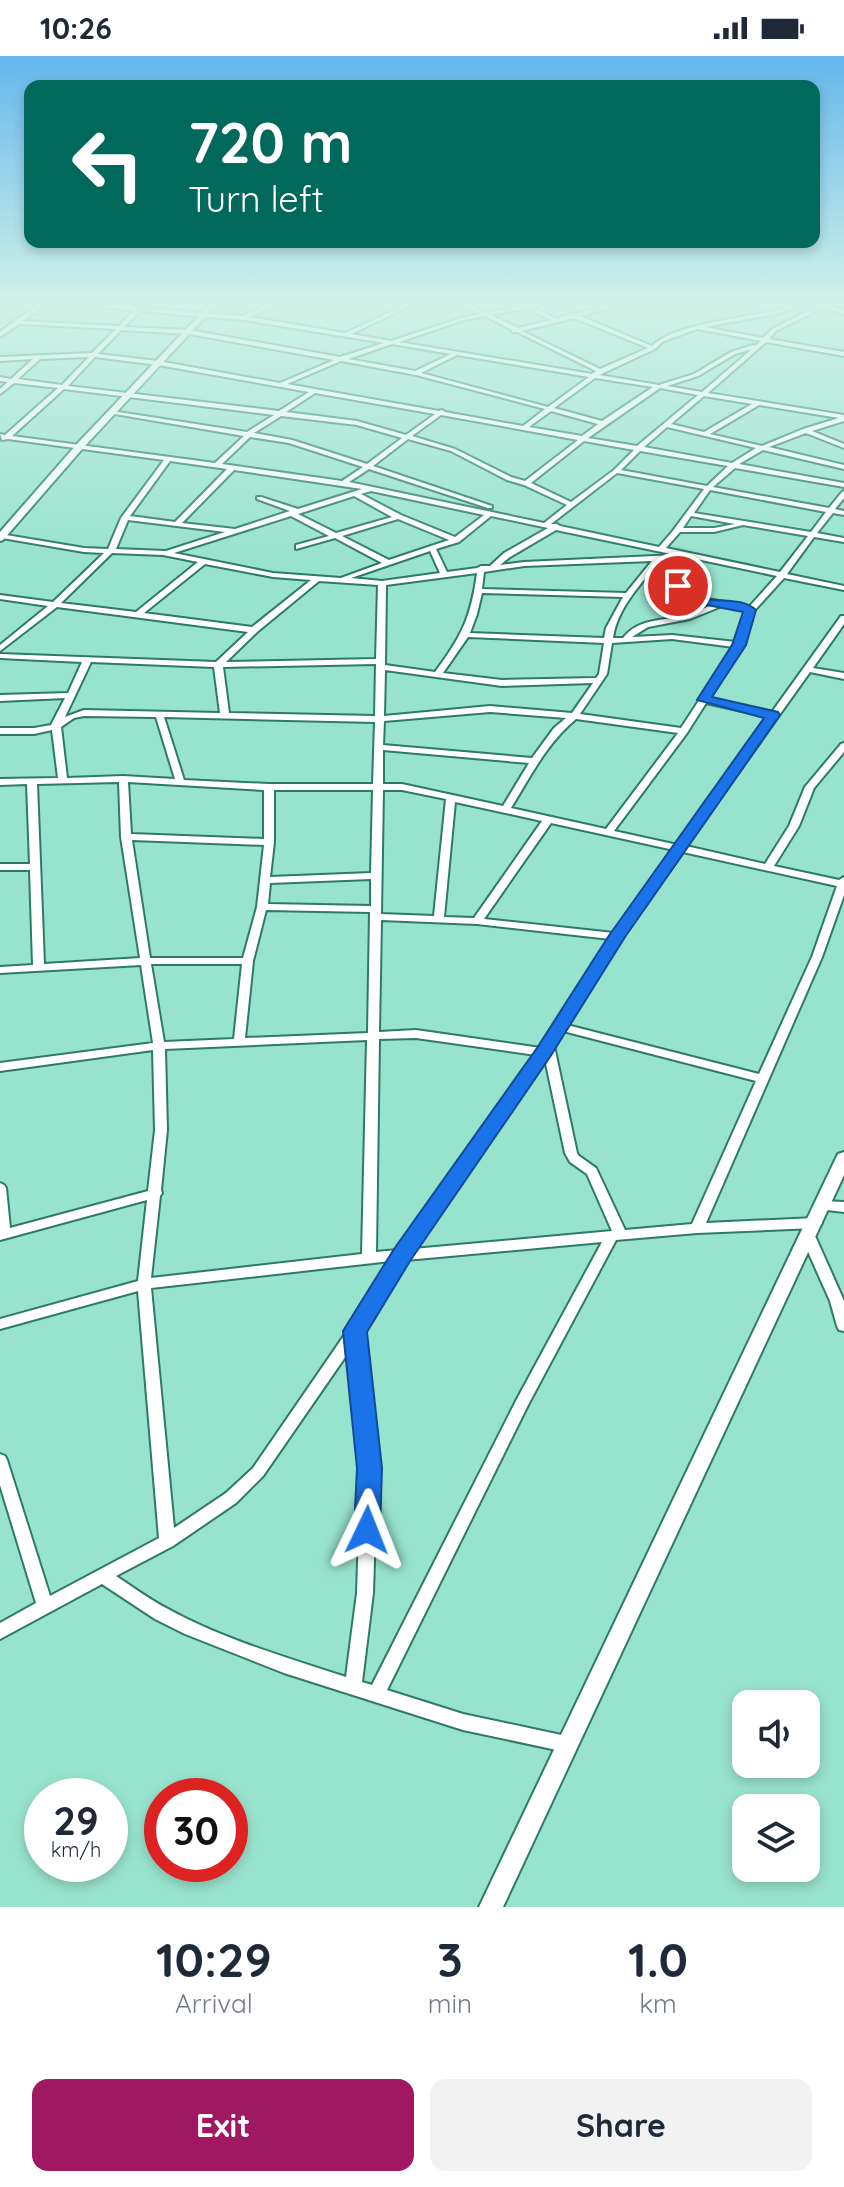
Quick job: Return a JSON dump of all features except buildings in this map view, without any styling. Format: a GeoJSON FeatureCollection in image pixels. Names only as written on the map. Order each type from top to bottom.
{"type":"FeatureCollection","features":[{"type":"Feature","properties":{"kind":"street"},"geometry":{"type":"LineString","coordinates":[[0,443],[3,436],[64,386]]}},
{"type":"Feature","properties":{"kind":"street"},"geometry":{"type":"LineString","coordinates":[[67,386],[357,423],[453,450],[509,479],[526,483],[570,504]]}},
{"type":"Feature","properties":{"kind":"street"},"geometry":{"type":"LineString","coordinates":[[1,537],[80,446],[138,386]]}},
{"type":"Feature","properties":{"kind":"street"},"geometry":{"type":"LineString","coordinates":[[287,386],[844,485]]}},
{"type":"Feature","properties":{"kind":"street"},"geometry":{"type":"LineString","coordinates":[[468,386],[603,423]]}},
{"type":"Feature","properties":{"kind":"street"},"geometry":{"type":"LineString","coordinates":[[525,427],[580,386]]}},
{"type":"Feature","properties":{"kind":"street"},"geometry":{"type":"LineString","coordinates":[[547,524],[616,471],[712,386]]}},
{"type":"Feature","properties":{"kind":"street"},"geometry":{"type":"LineString","coordinates":[[526,483],[603,423],[658,387],[844,418]]}},
{"type":"Feature","properties":{"kind":"street"},"geometry":{"type":"LineString","coordinates":[[216,466],[250,433],[314,391]]}},
{"type":"Feature","properties":{"kind":"street"},"geometry":{"type":"LineString","coordinates":[[705,434],[756,404]]}},
{"type":"Feature","properties":{"kind":"street"},"geometry":{"type":"LineString","coordinates":[[343,483],[373,466],[407,435],[442,412]]}},
{"type":"Feature","properties":{"kind":"street"},"geometry":{"type":"LineString","coordinates":[[112,413],[290,441],[373,466],[530,521]]}},
{"type":"Feature","properties":{"kind":"street"},"geometry":{"type":"LineString","coordinates":[[661,549],[681,530],[708,488],[730,465],[757,449],[844,418]]}},
{"type":"Feature","properties":{"kind":"street"},"geometry":{"type":"LineString","coordinates":[[665,425],[844,467]]}},
{"type":"Feature","properties":{"kind":"street"},"geometry":{"type":"LineString","coordinates":[[805,430],[844,446]]}},
{"type":"Feature","properties":{"kind":"street"},"geometry":{"type":"LineString","coordinates":[[3,436],[343,483],[844,588]]}},
{"type":"Feature","properties":{"kind":"street"},"geometry":{"type":"LineString","coordinates":[[0,649],[55,604],[112,549],[125,518],[168,459]]}},
{"type":"Feature","properties":{"kind":"street"},"geometry":{"type":"LineString","coordinates":[[178,523],[232,468]]}},
{"type":"Feature","properties":{"kind":"street"},"geometry":{"type":"LineString","coordinates":[[616,471],[844,513]]}},
{"type":"Feature","properties":{"kind":"street"},"geometry":{"type":"LineString","coordinates":[[163,553],[370,489]]}},
{"type":"Feature","properties":{"kind":"street"},"geometry":{"type":"LineString","coordinates":[[609,831],[704,700],[739,645],[750,610],[782,575],[844,493]]}},
{"type":"Feature","properties":{"kind":"street"},"geometry":{"type":"LineString","coordinates":[[355,494],[398,517],[456,540]]}},
{"type":"Feature","properties":{"kind":"street"},"geometry":{"type":"LineString","coordinates":[[259,498],[294,512],[388,563]]}},
{"type":"Feature","properties":{"kind":"street"},"geometry":{"type":"LineString","coordinates":[[337,581],[456,540],[491,513]]}},
{"type":"Feature","properties":{"kind":"street"},"geometry":{"type":"LineString","coordinates":[[690,514],[844,540]]}},
{"type":"Feature","properties":{"kind":"street"},"geometry":{"type":"LineString","coordinates":[[299,547],[398,517]]}},
{"type":"Feature","properties":{"kind":"street"},"geometry":{"type":"LineString","coordinates":[[125,518],[239,532]]}},
{"type":"Feature","properties":{"kind":"street"},"geometry":{"type":"LineString","coordinates":[[681,530],[714,530],[747,524]]}},
{"type":"Feature","properties":{"kind":"street"},"geometry":{"type":"LineString","coordinates":[[494,566],[557,526]]}},
{"type":"Feature","properties":{"kind":"street"},"geometry":{"type":"LineString","coordinates":[[1,537],[78,549],[163,553],[273,575],[382,583],[494,566],[705,558]]}},
{"type":"Feature","properties":{"kind":"street"},"geometry":{"type":"LineString","coordinates":[[433,550],[445,575]]}},
{"type":"Feature","properties":{"kind":"street"},"geometry":{"type":"LineString","coordinates":[[506,809],[557,730],[574,716],[600,680],[610,628],[628,595],[657,559]]}},
{"type":"Feature","properties":{"kind":"street"},"geometry":{"type":"LineString","coordinates":[[137,615],[205,560]]}},
{"type":"Feature","properties":{"kind":"street"},"geometry":{"type":"LineString","coordinates":[[438,673],[468,635],[481,568]]}},
{"type":"Feature","properties":{"kind":"street"},"geometry":{"type":"LineString","coordinates":[[218,665],[254,630],[316,580]]}},
{"type":"Feature","properties":{"kind":"street"},"geometry":{"type":"LineString","coordinates":[[369,1258],[382,583]]}},
{"type":"Feature","properties":{"kind":"street"},"geometry":{"type":"LineString","coordinates":[[678,586],[687,597],[719,605]]}},
{"type":"Feature","properties":{"kind":"street"},"geometry":{"type":"LineString","coordinates":[[478,591],[628,595]]}},
{"type":"Feature","properties":{"kind":"street"},"geometry":{"type":"LineString","coordinates":[[0,597],[254,630]]}},
{"type":"Feature","properties":{"kind":"street"},"geometry":{"type":"LineString","coordinates":[[626,639],[632,630],[647,624],[685,617],[719,605],[738,604],[750,610]]}},
{"type":"Feature","properties":{"kind":"street"},"geometry":{"type":"LineString","coordinates":[[0,1631],[167,1541],[248,1484],[546,1049],[617,937],[844,618]]}},
{"type":"Feature","properties":{"kind":"street"},"geometry":{"type":"LineString","coordinates":[[468,635],[608,641],[672,637],[739,645]]}},
{"type":"Feature","properties":{"kind":"street"},"geometry":{"type":"LineString","coordinates":[[0,656],[218,665],[381,664],[502,683],[600,680]]}},
{"type":"Feature","properties":{"kind":"street"},"geometry":{"type":"LineString","coordinates":[[63,779],[56,726],[87,661]]}},
{"type":"Feature","properties":{"kind":"street"},"geometry":{"type":"LineString","coordinates":[[218,665],[225,717]]}},
{"type":"Feature","properties":{"kind":"street"},"geometry":{"type":"LineString","coordinates":[[807,669],[844,676]]}},
{"type":"Feature","properties":{"kind":"street"},"geometry":{"type":"LineString","coordinates":[[0,698],[70,695]]}},
{"type":"Feature","properties":{"kind":"street"},"geometry":{"type":"LineString","coordinates":[[704,700],[773,715]]}},
{"type":"Feature","properties":{"kind":"street"},"geometry":{"type":"LineString","coordinates":[[0,731],[56,726],[75,714],[380,719],[490,709],[574,716],[684,731]]}},
{"type":"Feature","properties":{"kind":"street"},"geometry":{"type":"LineString","coordinates":[[159,714],[180,781]]}},
{"type":"Feature","properties":{"kind":"street"},"geometry":{"type":"LineString","coordinates":[[768,867],[794,826],[810,787],[844,746]]}},
{"type":"Feature","properties":{"kind":"street"},"geometry":{"type":"LineString","coordinates":[[380,747],[535,761]]}},
{"type":"Feature","properties":{"kind":"street"},"geometry":{"type":"LineString","coordinates":[[123,779],[126,837],[159,1046],[161,1130],[144,1284],[167,1541]]}},
{"type":"Feature","properties":{"kind":"street"},"geometry":{"type":"LineString","coordinates":[[0,782],[123,779],[269,787],[376,786],[451,797],[843,883],[817,957],[697,1228]]}},
{"type":"Feature","properties":{"kind":"street"},"geometry":{"type":"LineString","coordinates":[[32,780],[39,967]]}},
{"type":"Feature","properties":{"kind":"street"},"geometry":{"type":"LineString","coordinates":[[239,1042],[248,961],[262,907],[269,842],[269,787]]}},
{"type":"Feature","properties":{"kind":"street"},"geometry":{"type":"LineString","coordinates":[[439,919],[451,797]]}},
{"type":"Feature","properties":{"kind":"street"},"geometry":{"type":"LineString","coordinates":[[477,921],[549,818]]}},
{"type":"Feature","properties":{"kind":"street"},"geometry":{"type":"LineString","coordinates":[[126,837],[269,842]]}},
{"type":"Feature","properties":{"kind":"street"},"geometry":{"type":"LineString","coordinates":[[0,867],[33,867]]}},
{"type":"Feature","properties":{"kind":"street"},"geometry":{"type":"LineString","coordinates":[[265,880],[374,876]]}},
{"type":"Feature","properties":{"kind":"street"},"geometry":{"type":"LineString","coordinates":[[262,907],[477,921],[617,937]]}},
{"type":"Feature","properties":{"kind":"street"},"geometry":{"type":"LineString","coordinates":[[0,970],[145,961],[248,961]]}},
{"type":"Feature","properties":{"kind":"street"},"geometry":{"type":"LineString","coordinates":[[560,1027],[762,1079]]}},
{"type":"Feature","properties":{"kind":"street"},"geometry":{"type":"LineString","coordinates":[[0,1067],[159,1046],[416,1034],[546,1049]]}},
{"type":"Feature","properties":{"kind":"street"},"geometry":{"type":"LineString","coordinates":[[376,1694],[493,1459],[616,1237],[600,1183],[592,1171],[574,1159],[571,1153],[546,1049]]}},
{"type":"Feature","properties":{"kind":"street"},"geometry":{"type":"LineString","coordinates":[[491,1907],[844,1158]]}},
{"type":"Feature","properties":{"kind":"street"},"geometry":{"type":"LineString","coordinates":[[0,1188],[2,1234],[156,1193]]}},
{"type":"Feature","properties":{"kind":"street"},"geometry":{"type":"LineString","coordinates":[[0,1324],[144,1284],[369,1258],[697,1228],[815,1222],[844,1207]]}},
{"type":"Feature","properties":{"kind":"street"},"geometry":{"type":"LineString","coordinates":[[815,1222],[840,1301],[844,1326]]}},
{"type":"Feature","properties":{"kind":"street"},"geometry":{"type":"LineString","coordinates":[[353,1688],[365,1593],[369,1468],[355,1331]]}},
{"type":"Feature","properties":{"kind":"street"},"geometry":{"type":"LineString","coordinates":[[0,1460],[45,1607]]}},
{"type":"Feature","properties":{"kind":"street"},"geometry":{"type":"LineString","coordinates":[[102,1576],[161,1614],[202,1634],[353,1688],[463,1722],[566,1744]]}},
{"type":"Feature","properties":{"kind":"route"},"geometry":{"type":"LineString","coordinates":[[367,1530],[369,1468],[355,1331],[402,1255],[544,1052],[617,937],[773,715],[704,700],[739,645],[750,610],[738,604],[719,605],[687,597],[678,586]]}}]}
